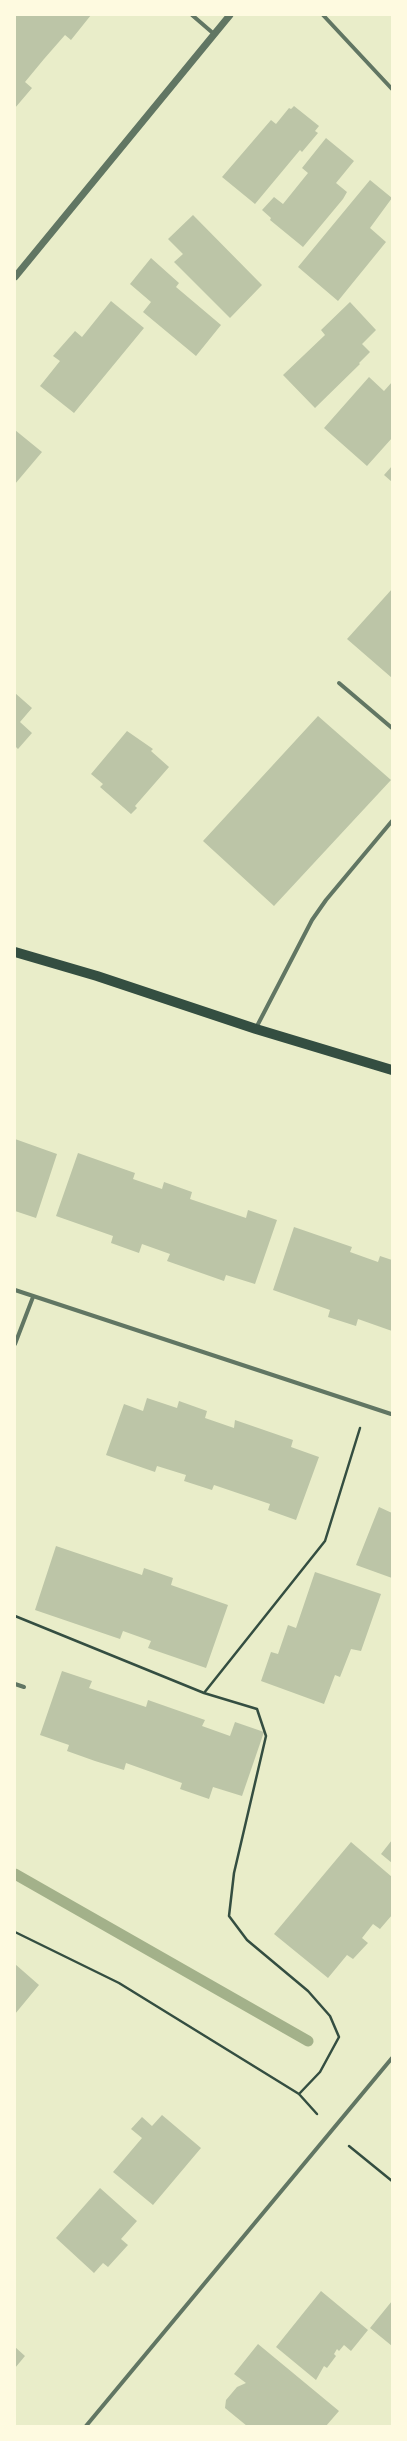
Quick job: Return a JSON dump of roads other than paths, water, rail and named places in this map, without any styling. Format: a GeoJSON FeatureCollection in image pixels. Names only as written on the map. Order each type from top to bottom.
{"type":"FeatureCollection","features":[{"type":"Feature","properties":{"kind":"main road"},"geometry":{"type":"LineString","coordinates":[[15,952],[97,976],[256,1029],[392,1070]]}},
{"type":"Feature","properties":{"kind":"street"},"geometry":{"type":"LineString","coordinates":[[192,15],[214,34]]}},
{"type":"Feature","properties":{"kind":"street"},"geometry":{"type":"LineString","coordinates":[[15,277],[230,15]]}},
{"type":"Feature","properties":{"kind":"street"},"geometry":{"type":"LineString","coordinates":[[323,15],[392,89]]}},
{"type":"Feature","properties":{"kind":"street"},"geometry":{"type":"LineString","coordinates":[[339,684],[392,728]]}},
{"type":"Feature","properties":{"kind":"street"},"geometry":{"type":"LineString","coordinates":[[256,1029],[312,920],[326,900],[392,821]]}},
{"type":"Feature","properties":{"kind":"street"},"geometry":{"type":"LineString","coordinates":[[15,1290],[392,1414]]}},
{"type":"Feature","properties":{"kind":"street"},"geometry":{"type":"LineString","coordinates":[[15,1344],[33,1297]]}},
{"type":"Feature","properties":{"kind":"street"},"geometry":{"type":"LineString","coordinates":[[15,1684],[24,1688]]}},
{"type":"Feature","properties":{"kind":"street"},"geometry":{"type":"LineString","coordinates":[[86,2426],[392,2058]]}},
{"type":"Feature","properties":{"kind":"waterway"},"geometry":{"type":"LineString","coordinates":[[15,1874],[308,2041]]}}]}
